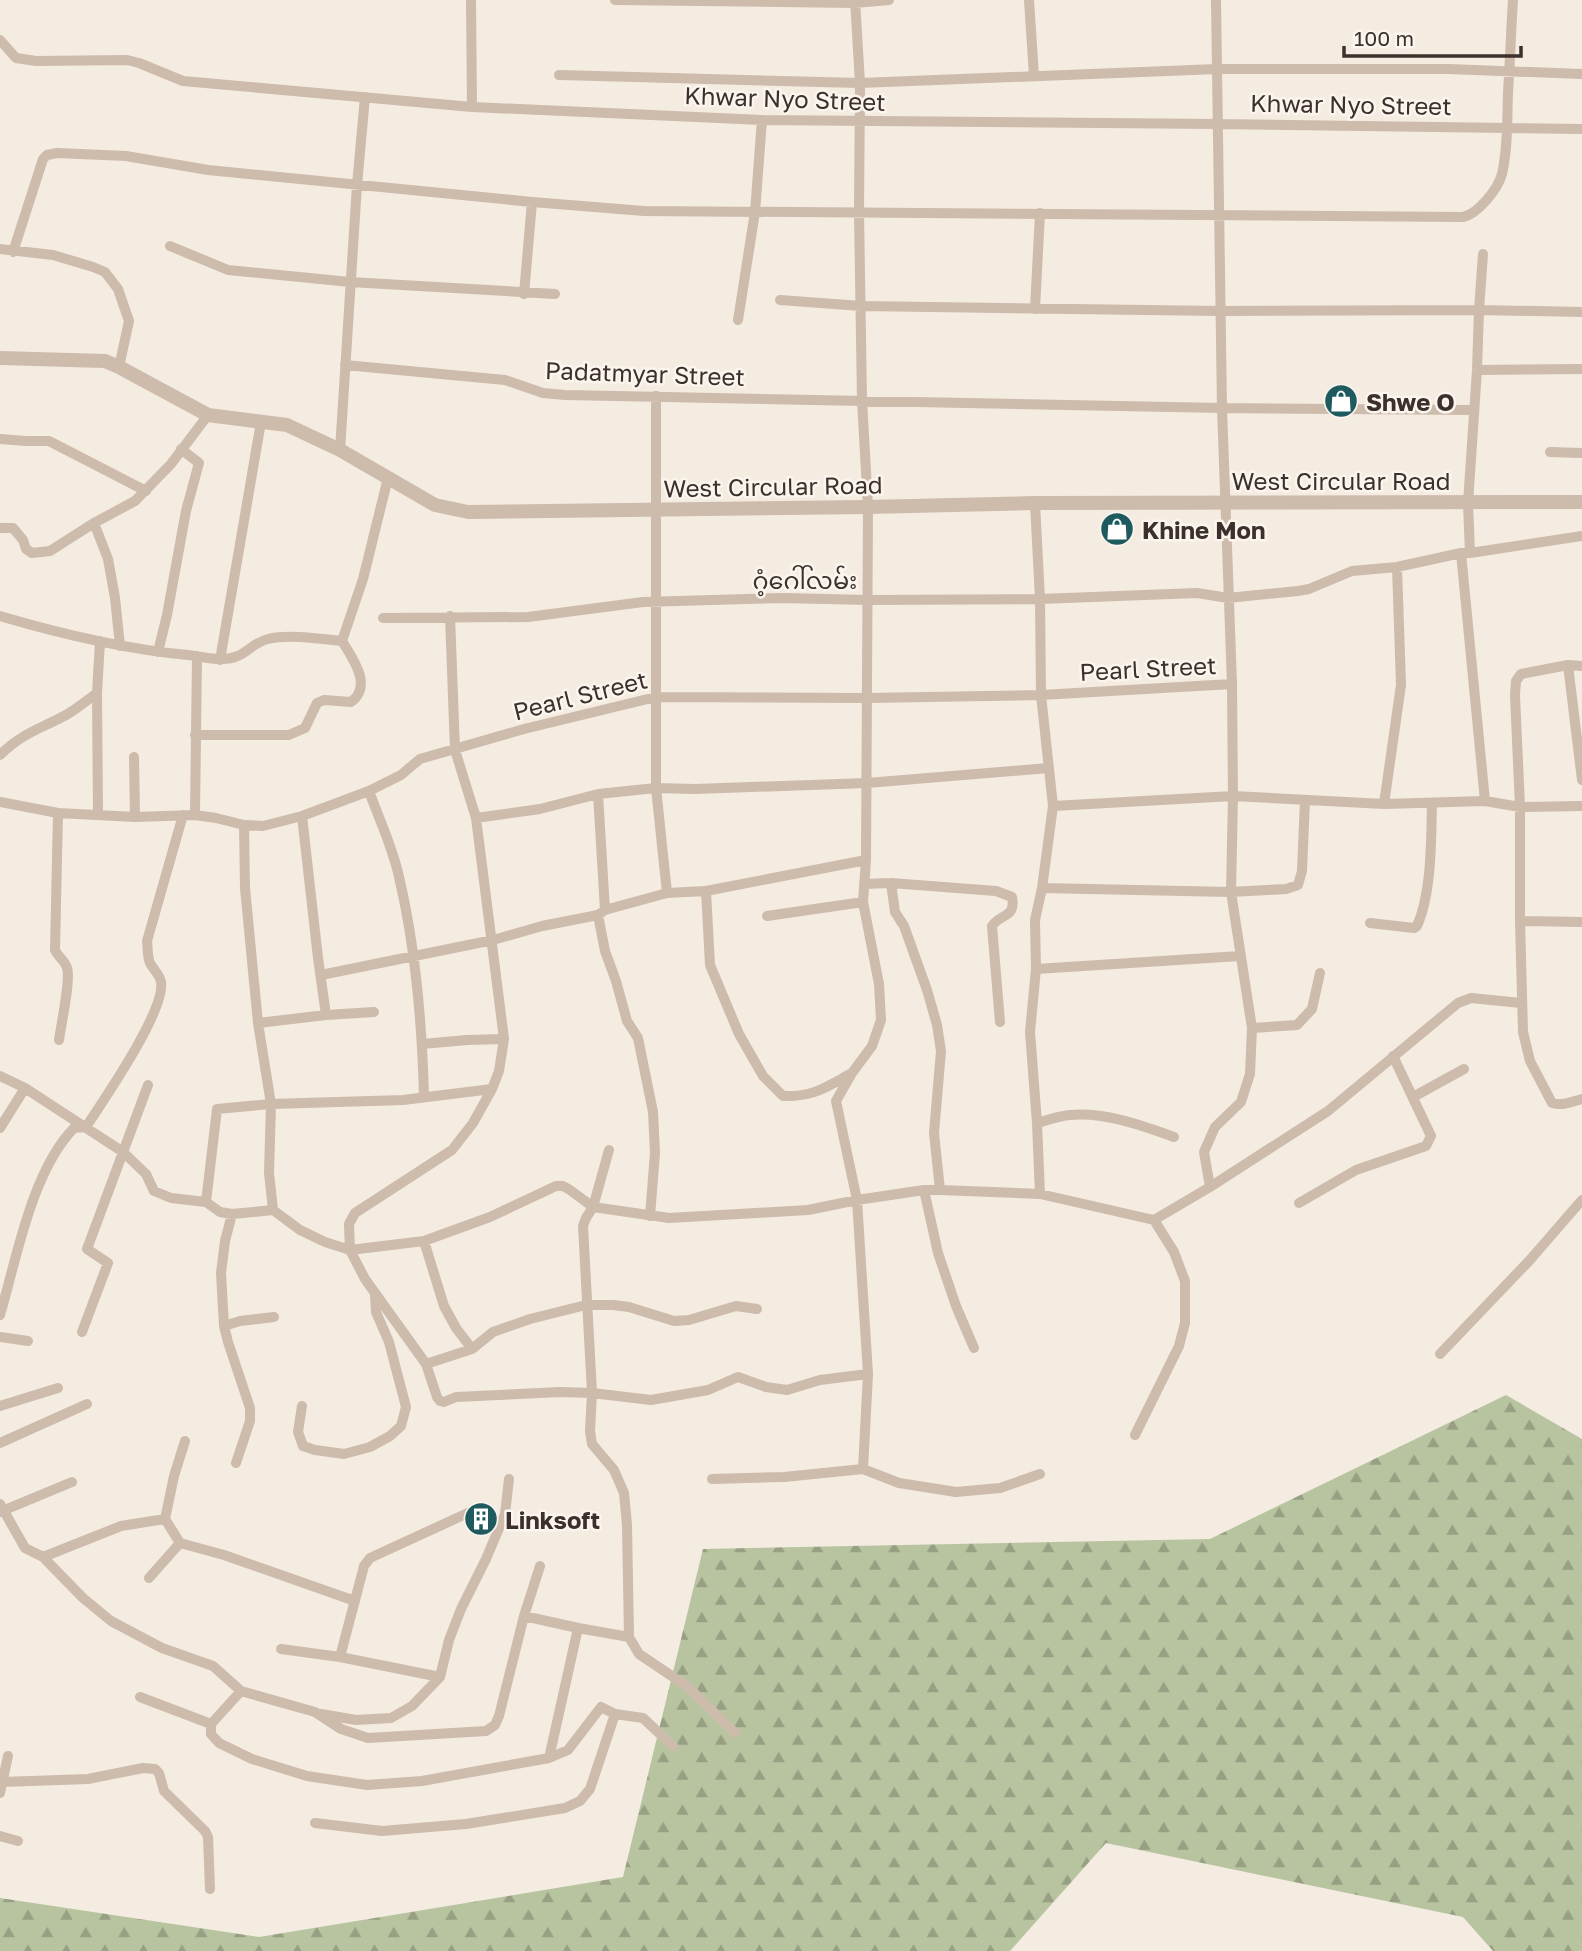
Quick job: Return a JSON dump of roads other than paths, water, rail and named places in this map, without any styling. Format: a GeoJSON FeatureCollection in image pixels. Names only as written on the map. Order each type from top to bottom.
{"type":"FeatureCollection","features":[{"type":"Feature","properties":{"kind":"street"},"geometry":{"type":"LineString","coordinates":[[471,0],[472,107]]}},
{"type":"Feature","properties":{"kind":"street"},"geometry":{"type":"LineString","coordinates":[[615,0],[888,0]]}},
{"type":"Feature","properties":{"kind":"street"},"geometry":{"type":"LineString","coordinates":[[1029,0],[1034,76]]}},
{"type":"Feature","properties":{"kind":"street"},"geometry":{"type":"LineString","coordinates":[[1210,1187],[1204,1152],[1215,1127],[1241,1101],[1250,1074],[1252,1028],[1231,892],[1232,684],[1224,503],[1216,0]]}},
{"type":"Feature","properties":{"kind":"street"},"geometry":{"type":"LineString","coordinates":[[13,252],[43,159],[47,155],[57,153],[126,156],[208,170],[644,211],[1469,216],[1496,188],[1502,176],[1513,0]]}},
{"type":"Feature","properties":{"kind":"street"},"geometry":{"type":"LineString","coordinates":[[855,1],[860,83],[862,400],[868,508],[867,783],[863,902],[879,984],[881,1020],[872,1046],[836,1101],[857,1200],[868,1374],[863,1468]]}},
{"type":"Feature","properties":{"kind":"street","name":"Khwar Nyo Street"},"geometry":{"type":"LineString","coordinates":[[0,40],[16,58],[36,61],[127,60],[183,81],[472,107],[860,122],[1582,129]]}},
{"type":"Feature","properties":{"kind":"street"},"geometry":{"type":"LineString","coordinates":[[559,75],[860,83],[1217,69],[1364,68],[1582,74]]}},
{"type":"Feature","properties":{"kind":"street"},"geometry":{"type":"LineString","coordinates":[[340,450],[365,97]]}},
{"type":"Feature","properties":{"kind":"street"},"geometry":{"type":"LineString","coordinates":[[738,320],[755,212],[762,120]]}},
{"type":"Feature","properties":{"kind":"street"},"geometry":{"type":"LineString","coordinates":[[524,293],[532,202]]}},
{"type":"Feature","properties":{"kind":"street"},"geometry":{"type":"LineString","coordinates":[[1035,309],[1040,213]]}},
{"type":"Feature","properties":{"kind":"street"},"geometry":{"type":"LineString","coordinates":[[170,246],[229,270],[350,282],[555,295]]}},
{"type":"Feature","properties":{"kind":"street"},"geometry":{"type":"LineString","coordinates":[[0,249],[53,255],[106,272],[118,289],[128,321],[119,366]]}},
{"type":"Feature","properties":{"kind":"street"},"geometry":{"type":"LineString","coordinates":[[1483,254],[1465,553],[1485,801]]}},
{"type":"Feature","properties":{"kind":"street"},"geometry":{"type":"LineString","coordinates":[[780,300],[861,306],[1035,309],[1582,312]]}},
{"type":"Feature","properties":{"kind":"street","name":"West Circular Road"},"geometry":{"type":"LineString","coordinates":[[0,358],[106,362],[119,366],[208,415],[287,425],[340,450],[435,505],[468,512],[868,508],[1035,503],[1582,502]]}},
{"type":"Feature","properties":{"kind":"street","name":"Padatmyar Street"},"geometry":{"type":"LineString","coordinates":[[345,365],[505,380],[543,393],[565,395],[1222,408],[1474,410]]}},
{"type":"Feature","properties":{"kind":"street"},"geometry":{"type":"LineString","coordinates":[[1477,370],[1582,369]]}},
{"type":"Feature","properties":{"kind":"street"},"geometry":{"type":"LineString","coordinates":[[656,396],[656,788],[667,893]]}},
{"type":"Feature","properties":{"kind":"street"},"geometry":{"type":"LineString","coordinates":[[0,528],[13,528],[23,540],[26,549],[32,553],[50,551],[135,501],[171,464],[208,415]]}},
{"type":"Feature","properties":{"kind":"street"},"geometry":{"type":"LineString","coordinates":[[220,660],[261,422]]}},
{"type":"Feature","properties":{"kind":"street"},"geometry":{"type":"LineString","coordinates":[[0,439],[49,441],[146,491]]}},
{"type":"Feature","properties":{"kind":"street"},"geometry":{"type":"LineString","coordinates":[[158,652],[186,511],[199,463],[181,449]]}},
{"type":"Feature","properties":{"kind":"street"},"geometry":{"type":"LineString","coordinates":[[1550,452],[1582,453]]}},
{"type":"Feature","properties":{"kind":"street"},"geometry":{"type":"LineString","coordinates":[[195,735],[289,734],[305,728],[317,703],[324,700],[351,702],[358,697],[361,678],[342,641],[363,579],[388,478]]}},
{"type":"Feature","properties":{"kind":"street"},"geometry":{"type":"LineString","coordinates":[[1035,503],[1041,695],[1053,806],[1035,920],[1036,969],[1030,1032],[1040,1194]]}},
{"type":"Feature","properties":{"kind":"street"},"geometry":{"type":"LineString","coordinates":[[94,523],[108,559],[116,598],[120,646]]}},
{"type":"Feature","properties":{"kind":"street","name":"ဂံ့ဂေါ်လမ်း"},"geometry":{"type":"LineString","coordinates":[[383,618],[528,617],[655,601],[783,598],[1040,599],[1197,593],[1228,598],[1309,589],[1352,571],[1397,567],[1465,553],[1582,536]]}},
{"type":"Feature","properties":{"kind":"street"},"geometry":{"type":"LineString","coordinates":[[1384,804],[1401,685],[1397,567]]}},
{"type":"Feature","properties":{"kind":"street"},"geometry":{"type":"LineString","coordinates":[[0,616],[120,646],[220,660],[240,657],[256,644],[268,639],[342,641]]}},
{"type":"Feature","properties":{"kind":"street"},"geometry":{"type":"LineString","coordinates":[[450,617],[455,750],[476,818],[504,1039],[499,1071],[492,1089],[452,1150],[355,1213],[349,1224],[350,1250],[365,1279],[426,1364],[436,1396],[444,1402],[456,1397],[525,1393],[592,1393],[651,1399],[708,1390],[738,1377],[766,1387],[786,1390],[820,1380],[868,1374]]}},
{"type":"Feature","properties":{"kind":"street"},"geometry":{"type":"LineString","coordinates":[[98,814],[97,693],[100,640]]}},
{"type":"Feature","properties":{"kind":"street"},"geometry":{"type":"LineString","coordinates":[[86,1127],[154,1014],[159,997],[161,981],[148,960],[148,941],[189,815],[197,656]]}},
{"type":"Feature","properties":{"kind":"street"},"geometry":{"type":"LineString","coordinates":[[1568,665],[1582,780]]}},
{"type":"Feature","properties":{"kind":"street"},"geometry":{"type":"LineString","coordinates":[[1582,666],[1568,665],[1521,674],[1516,681],[1515,695],[1520,807],[1523,1032],[1530,1061],[1552,1103],[1567,1104],[1582,1099]]}},
{"type":"Feature","properties":{"kind":"street","name":"Pearl Street"},"geometry":{"type":"LineString","coordinates":[[0,802],[58,813],[135,817],[189,815],[263,826],[302,816],[369,791],[401,775],[420,760],[524,729],[656,697],[1041,695],[1232,684]]}},
{"type":"Feature","properties":{"kind":"street"},"geometry":{"type":"LineString","coordinates":[[0,755],[13,742],[66,715],[97,693]]}},
{"type":"Feature","properties":{"kind":"street"},"geometry":{"type":"LineString","coordinates":[[134,757],[135,817]]}},
{"type":"Feature","properties":{"kind":"street"},"geometry":{"type":"LineString","coordinates":[[476,818],[540,809],[598,794],[656,788],[867,783],[1049,768]]}},
{"type":"Feature","properties":{"kind":"street"},"geometry":{"type":"LineString","coordinates":[[369,791],[399,875],[414,955],[424,1096]]}},
{"type":"Feature","properties":{"kind":"street"},"geometry":{"type":"LineString","coordinates":[[598,794],[601,912],[605,951],[627,1021],[638,1038],[653,1112],[655,1153],[650,1216]]}},
{"type":"Feature","properties":{"kind":"street"},"geometry":{"type":"LineString","coordinates":[[1053,806],[1233,796],[1384,804],[1485,801],[1520,807],[1582,806]]}},
{"type":"Feature","properties":{"kind":"street"},"geometry":{"type":"LineString","coordinates":[[1042,888],[1231,892],[1286,889],[1298,885],[1302,871],[1305,800]]}},
{"type":"Feature","properties":{"kind":"street"},"geometry":{"type":"LineString","coordinates":[[1370,923],[1413,928],[1417,926],[1423,911],[1431,858],[1432,803]]}},
{"type":"Feature","properties":{"kind":"street"},"geometry":{"type":"LineString","coordinates":[[58,813],[55,950],[64,961],[68,975],[59,1040]]}},
{"type":"Feature","properties":{"kind":"street"},"geometry":{"type":"LineString","coordinates":[[302,816],[326,1015]]}},
{"type":"Feature","properties":{"kind":"street"},"geometry":{"type":"LineString","coordinates":[[244,825],[245,888],[258,1023],[271,1104],[269,1173],[273,1210]]}},
{"type":"Feature","properties":{"kind":"street"},"geometry":{"type":"LineString","coordinates":[[321,975],[493,940],[667,893],[706,891],[866,860]]}},
{"type":"Feature","properties":{"kind":"street"},"geometry":{"type":"LineString","coordinates":[[864,884],[891,883],[996,891],[1012,897],[1014,906],[1010,913],[995,921],[992,926],[1000,1022]]}},
{"type":"Feature","properties":{"kind":"street"},"geometry":{"type":"LineString","coordinates":[[891,883],[895,912],[904,926],[937,1025],[941,1051],[934,1133],[940,1190]]}},
{"type":"Feature","properties":{"kind":"street"},"geometry":{"type":"LineString","coordinates":[[706,891],[710,965],[739,1034],[763,1076],[783,1096],[799,1097],[816,1093],[852,1073]]}},
{"type":"Feature","properties":{"kind":"street"},"geometry":{"type":"LineString","coordinates":[[767,916],[863,902]]}},
{"type":"Feature","properties":{"kind":"street"},"geometry":{"type":"LineString","coordinates":[[1520,920],[1582,922]]}},
{"type":"Feature","properties":{"kind":"street"},"geometry":{"type":"LineString","coordinates":[[1036,969],[1240,956]]}},
{"type":"Feature","properties":{"kind":"street"},"geometry":{"type":"LineString","coordinates":[[1252,1028],[1297,1025],[1312,1009],[1320,973]]}},
{"type":"Feature","properties":{"kind":"street"},"geometry":{"type":"LineString","coordinates":[[0,1076],[25,1088],[124,1152],[146,1174],[154,1191],[171,1198],[206,1202],[220,1212],[232,1214],[273,1210],[300,1230],[350,1250],[424,1241],[490,1217],[556,1186],[563,1186],[593,1207],[669,1218],[808,1210],[857,1200],[940,1190],[1040,1194],[1154,1220],[1328,1111],[1392,1056],[1464,1000],[1471,998],[1521,1003]]}},
{"type":"Feature","properties":{"kind":"street"},"geometry":{"type":"LineString","coordinates":[[258,1023],[374,1012]]}},
{"type":"Feature","properties":{"kind":"street"},"geometry":{"type":"LineString","coordinates":[[422,1044],[504,1039]]}},
{"type":"Feature","properties":{"kind":"street"},"geometry":{"type":"LineString","coordinates":[[1299,1203],[1356,1170],[1426,1146],[1431,1136],[1392,1056]]}},
{"type":"Feature","properties":{"kind":"street"},"geometry":{"type":"LineString","coordinates":[[1413,1097],[1464,1069]]}},
{"type":"Feature","properties":{"kind":"street"},"geometry":{"type":"LineString","coordinates":[[82,1332],[108,1264],[87,1250],[148,1085]]}},
{"type":"Feature","properties":{"kind":"street"},"geometry":{"type":"LineString","coordinates":[[0,1128],[25,1088]]}},
{"type":"Feature","properties":{"kind":"street"},"geometry":{"type":"LineString","coordinates":[[206,1202],[217,1109],[271,1104],[403,1100],[492,1089]]}},
{"type":"Feature","properties":{"kind":"street"},"geometry":{"type":"LineString","coordinates":[[1037,1123],[1069,1115],[1099,1116],[1143,1125],[1174,1137]]}},
{"type":"Feature","properties":{"kind":"street"},"geometry":{"type":"LineString","coordinates":[[0,1315],[37,1185],[63,1139],[74,1128],[86,1127]]}},
{"type":"Feature","properties":{"kind":"street"},"geometry":{"type":"LineString","coordinates":[[609,1150],[593,1207],[583,1226],[592,1393],[590,1431],[592,1444],[614,1470],[624,1493],[629,1637],[639,1654],[688,1687],[735,1733]]}},
{"type":"Feature","properties":{"kind":"street"},"geometry":{"type":"LineString","coordinates":[[924,1190],[937,1253],[974,1348]]}},
{"type":"Feature","properties":{"kind":"street"},"geometry":{"type":"LineString","coordinates":[[1440,1354],[1529,1261],[1582,1200]]}},
{"type":"Feature","properties":{"kind":"street"},"geometry":{"type":"LineString","coordinates":[[232,1214],[221,1273],[224,1326],[250,1408],[250,1422],[236,1463]]}},
{"type":"Feature","properties":{"kind":"street"},"geometry":{"type":"LineString","coordinates":[[1135,1435],[1178,1346],[1185,1324],[1185,1281],[1174,1252],[1154,1220]]}},
{"type":"Feature","properties":{"kind":"street"},"geometry":{"type":"LineString","coordinates":[[424,1241],[444,1306],[472,1349]]}},
{"type":"Feature","properties":{"kind":"street"},"geometry":{"type":"LineString","coordinates":[[302,1406],[298,1432],[303,1446],[315,1450],[344,1454],[370,1447],[390,1436],[401,1426],[406,1407],[389,1342],[376,1312],[374,1292]]}},
{"type":"Feature","properties":{"kind":"street"},"geometry":{"type":"LineString","coordinates":[[426,1364],[472,1349],[493,1332],[530,1319],[586,1305],[629,1307],[674,1321],[689,1320],[736,1306],[757,1309]]}},
{"type":"Feature","properties":{"kind":"street"},"geometry":{"type":"LineString","coordinates":[[224,1326],[274,1317]]}},
{"type":"Feature","properties":{"kind":"street"},"geometry":{"type":"LineString","coordinates":[[0,1337],[28,1341]]}},
{"type":"Feature","properties":{"kind":"street"},"geometry":{"type":"LineString","coordinates":[[0,1406],[58,1388]]}},
{"type":"Feature","properties":{"kind":"street"},"geometry":{"type":"LineString","coordinates":[[0,1443],[87,1404]]}},
{"type":"Feature","properties":{"kind":"street"},"geometry":{"type":"LineString","coordinates":[[185,1441],[165,1520],[180,1542],[355,1601]]}},
{"type":"Feature","properties":{"kind":"street"},"geometry":{"type":"LineString","coordinates":[[712,1479],[784,1477],[863,1468],[899,1483],[956,1492],[1000,1488],[1040,1474]]}},
{"type":"Feature","properties":{"kind":"street"},"geometry":{"type":"LineString","coordinates":[[72,1482],[1,1509],[24,1548],[43,1557],[83,1598],[111,1621],[162,1648],[213,1666],[241,1691],[315,1712],[356,1720],[391,1718],[412,1706],[440,1677],[449,1640],[461,1609],[505,1514],[509,1479]]}},
{"type":"Feature","properties":{"kind":"street"},"geometry":{"type":"LineString","coordinates":[[340,1657],[364,1566],[370,1558],[470,1512]]}},
{"type":"Feature","properties":{"kind":"street"},"geometry":{"type":"LineString","coordinates":[[43,1557],[121,1526],[165,1520]]}},
{"type":"Feature","properties":{"kind":"street"},"geometry":{"type":"LineString","coordinates":[[149,1578],[180,1542]]}},
{"type":"Feature","properties":{"kind":"street"},"geometry":{"type":"LineString","coordinates":[[315,1712],[341,1729],[368,1738],[486,1731],[495,1725],[499,1716],[524,1616],[540,1566]]}},
{"type":"Feature","properties":{"kind":"street"},"geometry":{"type":"LineString","coordinates":[[524,1616],[629,1637]]}},
{"type":"Feature","properties":{"kind":"street"},"geometry":{"type":"LineString","coordinates":[[549,1758],[578,1628]]}},
{"type":"Feature","properties":{"kind":"street"},"geometry":{"type":"LineString","coordinates":[[281,1649],[340,1657],[440,1677]]}},
{"type":"Feature","properties":{"kind":"street"},"geometry":{"type":"LineString","coordinates":[[241,1691],[211,1724],[211,1734],[219,1743],[252,1759],[307,1776],[367,1784],[422,1781],[549,1758],[568,1750],[601,1707],[615,1714],[643,1718],[673,1746]]}},
{"type":"Feature","properties":{"kind":"street"},"geometry":{"type":"LineString","coordinates":[[140,1697],[211,1724]]}},
{"type":"Feature","properties":{"kind":"street"},"geometry":{"type":"LineString","coordinates":[[315,1823],[382,1831],[466,1824],[565,1808],[580,1801],[590,1789],[615,1714]]}},
{"type":"Feature","properties":{"kind":"street"},"geometry":{"type":"LineString","coordinates":[[8,1756],[1,1787],[88,1779],[143,1768],[155,1769],[159,1773],[164,1791],[205,1830],[208,1837],[210,1889]]}},
{"type":"Feature","properties":{"kind":"street"},"geometry":{"type":"LineString","coordinates":[[0,1836],[19,1841]]}},
{"type":"Feature","properties":{"kind":"place","name":"Shwe O"},"geometry":{"type":"Point","coordinates":[1341,401]}},
{"type":"Feature","properties":{"kind":"place","name":"Khine Mon"},"geometry":{"type":"Point","coordinates":[1117,529]}},
{"type":"Feature","properties":{"kind":"place","name":"Linksoft"},"geometry":{"type":"Point","coordinates":[481,1519]}}]}
